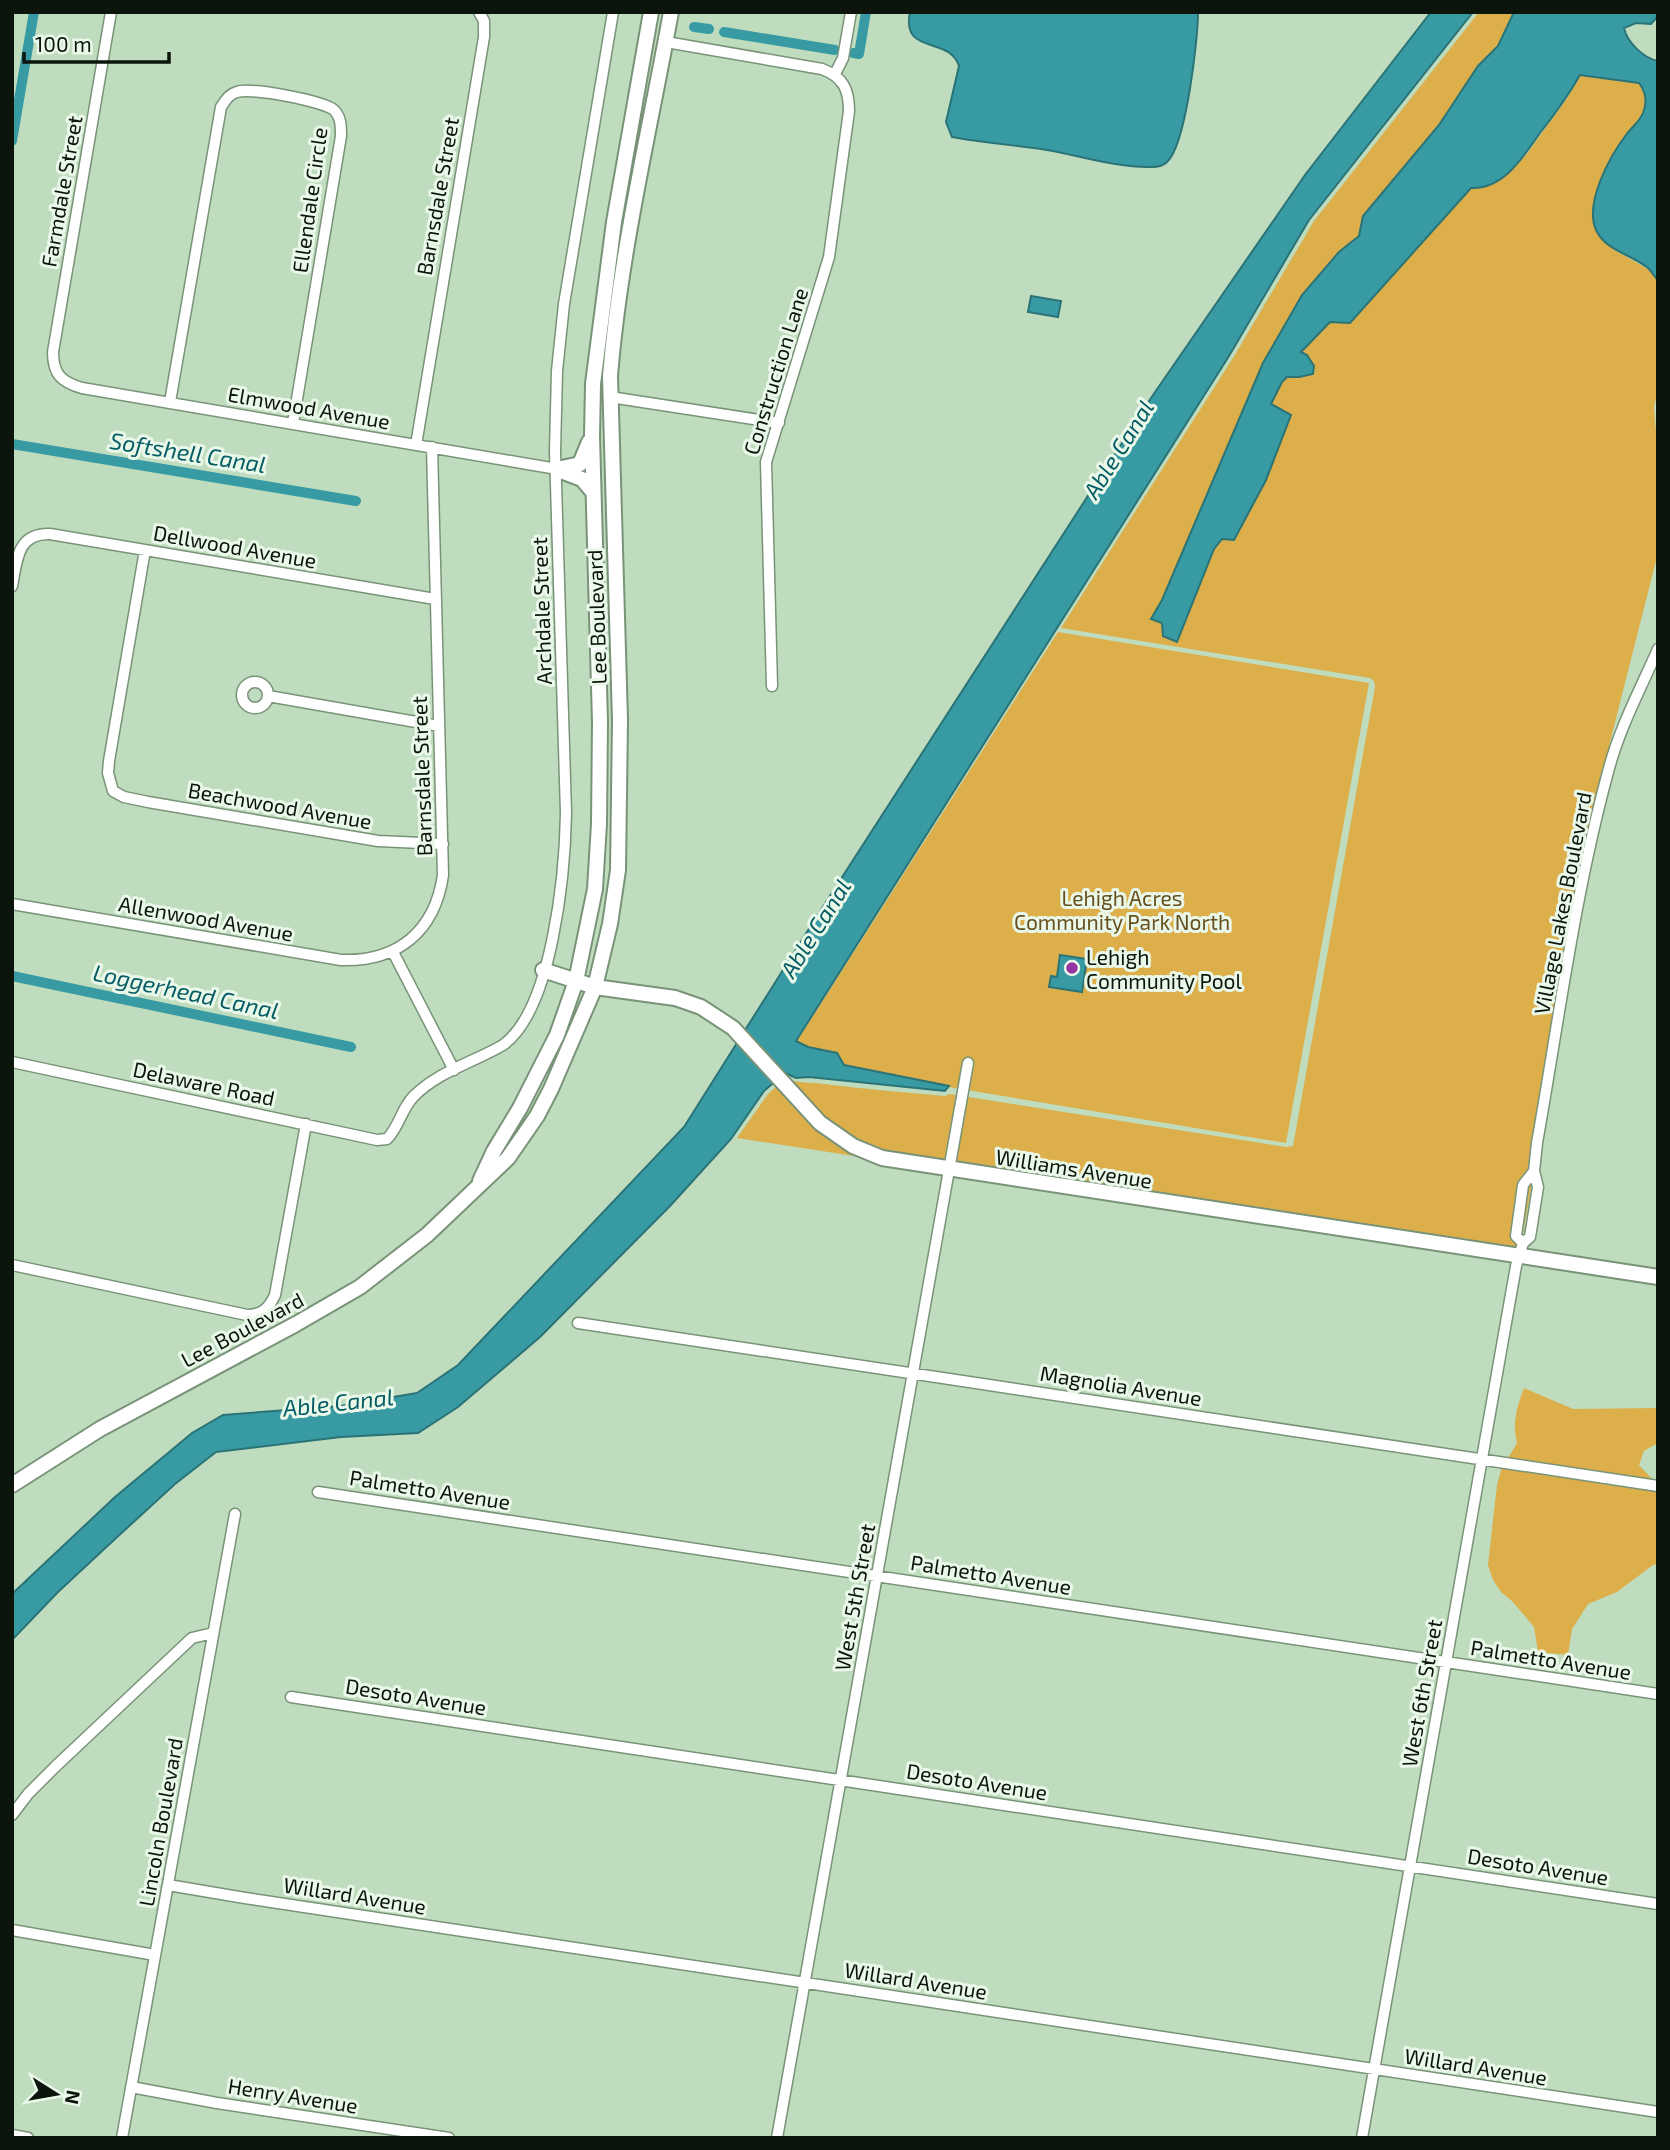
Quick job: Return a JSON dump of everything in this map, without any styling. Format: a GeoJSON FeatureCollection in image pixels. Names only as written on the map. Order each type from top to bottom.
{"type":"FeatureCollection","features":[{"type":"Feature","properties":{"kind":"main road","name":"Lee Boulevard"},"geometry":{"type":"LineString","coordinates":[[477,1189],[494,1151],[520,1108],[557,1035],[576,981],[598,867],[600,722],[592,396],[601,304],[651,12]]}},
{"type":"Feature","properties":{"kind":"main road","name":"Lee Boulevard"},"geometry":{"type":"LineString","coordinates":[[15,1478],[349,1294],[408,1251],[508,1158],[537,1116],[595,987],[610,924],[618,870],[620,720],[610,397],[612,346],[671,12]]}},
{"type":"Feature","properties":{"kind":"main road"},"geometry":{"type":"LineString","coordinates":[[630,136],[635,157],[629,198],[630,205],[635,209]]}},
{"type":"Feature","properties":{"kind":"main road"},"geometry":{"type":"LineString","coordinates":[[592,396],[610,397]]}},
{"type":"Feature","properties":{"kind":"main road"},"geometry":{"type":"LineString","coordinates":[[557,469],[582,462],[592,430]]}},
{"type":"Feature","properties":{"kind":"main road"},"geometry":{"type":"LineString","coordinates":[[557,469],[582,479],[593,492]]}},
{"type":"Feature","properties":{"kind":"main road"},"geometry":{"type":"LineString","coordinates":[[594,537],[604,555],[607,627],[617,632]]}},
{"type":"Feature","properties":{"kind":"main road","name":"Williams Avenue"},"geometry":{"type":"LineString","coordinates":[[543,970],[595,987],[688,1001],[701,1007],[733,1028],[820,1123],[843,1140],[882,1158],[949,1170],[1521,1249],[1658,1277]]}},
{"type":"Feature","properties":{"kind":"street","name":"Farmdale Street"},"geometry":{"type":"LineString","coordinates":[[57,376],[53,366],[53,352],[111,12]]}},
{"type":"Feature","properties":{"kind":"street","name":"Barnsdale Street"},"geometry":{"type":"LineString","coordinates":[[416,445],[484,37],[484,21],[479,12]]}},
{"type":"Feature","properties":{"kind":"street","name":"Archdale Street"},"geometry":{"type":"LineString","coordinates":[[387,1139],[394,1133],[410,1100],[430,1083],[512,1039],[524,1021],[543,970],[561,893],[566,838],[555,414],[561,331],[613,12]]}},
{"type":"Feature","properties":{"kind":"street"},"geometry":{"type":"LineString","coordinates":[[666,42],[809,65],[835,74],[843,58],[851,12]]}},
{"type":"Feature","properties":{"kind":"street","name":"Construction Lane"},"geometry":{"type":"LineString","coordinates":[[772,686],[765,462],[829,257],[849,111],[849,95],[845,85],[835,74]]}},
{"type":"Feature","properties":{"kind":"street","name":"Ellendale Circle"},"geometry":{"type":"LineString","coordinates":[[170,402],[221,107],[228,97],[237,92],[249,91],[295,98],[325,104],[337,112],[341,136],[293,423]]}},
{"type":"Feature","properties":{"kind":"street","name":"Elmwood Avenue"},"geometry":{"type":"LineString","coordinates":[[57,376],[68,384],[82,388],[557,469]]}},
{"type":"Feature","properties":{"kind":"street"},"geometry":{"type":"LineString","coordinates":[[610,397],[779,423]]}},
{"type":"Feature","properties":{"kind":"street","name":"Barnsdale Street"},"geometry":{"type":"LineString","coordinates":[[393,953],[424,924],[437,903],[443,875],[432,447]]}},
{"type":"Feature","properties":{"kind":"street","name":"Dellwood Avenue"},"geometry":{"type":"LineString","coordinates":[[12,586],[19,551],[29,537],[50,534],[435,599]]}},
{"type":"Feature","properties":{"kind":"street","name":"Beachwood Avenue"},"geometry":{"type":"LineString","coordinates":[[145,550],[108,761],[113,790],[124,797],[378,841],[443,844]]}},
{"type":"Feature","properties":{"kind":"street","name":"Village Lakes Boulevard"},"geometry":{"type":"LineString","coordinates":[[1521,1249],[1516,1236],[1523,1185],[1534,1171],[1584,882],[1608,771],[1621,731],[1658,649]]}},
{"type":"Feature","properties":{"kind":"street"},"geometry":{"type":"LineString","coordinates":[[268,696],[439,726]]}},
{"type":"Feature","properties":{"kind":"street","name":"Allenwood Avenue"},"geometry":{"type":"LineString","coordinates":[[12,904],[341,960],[370,959],[393,953]]}},
{"type":"Feature","properties":{"kind":"street"},"geometry":{"type":"LineString","coordinates":[[393,953],[454,1070]]}},
{"type":"Feature","properties":{"kind":"street","name":"Delaware Road"},"geometry":{"type":"LineString","coordinates":[[12,1062],[377,1140],[387,1139]]}},
{"type":"Feature","properties":{"kind":"street","name":"West 5th Street"},"geometry":{"type":"LineString","coordinates":[[777,2138],[968,1063]]}},
{"type":"Feature","properties":{"kind":"street"},"geometry":{"type":"LineString","coordinates":[[12,1265],[247,1315],[263,1312],[275,1295],[306,1124]]}},
{"type":"Feature","properties":{"kind":"street","name":"West 6th Street"},"geometry":{"type":"LineString","coordinates":[[1362,2138],[1521,1249]]}},
{"type":"Feature","properties":{"kind":"street","name":"Magnolia Avenue"},"geometry":{"type":"LineString","coordinates":[[579,1323],[1658,1486]]}},
{"type":"Feature","properties":{"kind":"street","name":"Palmetto Avenue"},"geometry":{"type":"LineString","coordinates":[[318,1492],[1658,1694]]}},
{"type":"Feature","properties":{"kind":"street","name":"Lincoln Boulevard"},"geometry":{"type":"LineString","coordinates":[[122,2138],[235,1514]]}},
{"type":"Feature","properties":{"kind":"street"},"geometry":{"type":"LineString","coordinates":[[12,1815],[27,1794],[183,1646],[192,1638],[214,1633]]}},
{"type":"Feature","properties":{"kind":"street","name":"Desoto Avenue"},"geometry":{"type":"LineString","coordinates":[[290,1697],[1658,1903]]}},
{"type":"Feature","properties":{"kind":"street","name":"Willard Avenue"},"geometry":{"type":"LineString","coordinates":[[168,1885],[1658,2112]]}},
{"type":"Feature","properties":{"kind":"street"},"geometry":{"type":"LineString","coordinates":[[12,1930],[155,1955]]}},
{"type":"Feature","properties":{"kind":"street","name":"Henry Avenue"},"geometry":{"type":"LineString","coordinates":[[131,2087],[217,2103],[449,2138]]}},
{"type":"Feature","properties":{"kind":"street"},"geometry":{"type":"LineString","coordinates":[[12,2135],[29,2138]]}},
{"type":"Feature","properties":{"kind":"green space"},"geometry":{"type":"Polygon","coordinates":[[[1479,12],[1514,12],[1498,46],[1478,66],[1439,124],[1363,216],[1359,236],[1339,252],[1302,295],[1263,363],[1162,600],[1151,619],[1162,623],[1178,641],[1214,549],[1291,415],[1271,405],[1287,377],[1299,377],[1307,355],[1301,353],[1330,322],[1350,323],[1471,188],[1526,155],[1568,97],[1580,75],[1639,83],[1644,90],[1643,114],[1624,138],[1614,250],[1648,269],[1658,281],[1658,390],[1654,407],[1658,457],[1658,553],[1610,742],[1520,1251],[884,1153],[868,1146],[841,1130],[820,1113],[786,1078],[800,1082],[869,1089],[945,1096],[949,1094],[1293,1146],[1374,681],[1370,678],[1061,628],[1233,358],[1314,221],[1479,12]]]}},
{"type":"Feature","properties":{"kind":"green space","name":"Lehigh Acres Community Park North"},"geometry":{"type":"Polygon","coordinates":[[[1058,632],[1369,683],[1286,1143],[785,1060],[1058,632]]]}},
{"type":"Feature","properties":{"kind":"green space"},"geometry":{"type":"Polygon","coordinates":[[[778,1085],[867,1158],[737,1138],[768,1094],[778,1085]]]}},
{"type":"Feature","properties":{"kind":"green space"},"geometry":{"type":"Polygon","coordinates":[[[1524,1388],[1573,1409],[1658,1408],[1658,1443],[1644,1451],[1639,1465],[1658,1483],[1658,1564],[1617,1592],[1588,1604],[1572,1629],[1568,1655],[1538,1652],[1534,1627],[1501,1592],[1488,1565],[1497,1485],[1501,1470],[1517,1443],[1516,1415],[1524,1388]]]}},
{"type":"Feature","properties":{"kind":"water"},"geometry":{"type":"Polygon","coordinates":[[[910,12],[1198,12],[1190,91],[1174,152],[1162,165],[1139,167],[1047,150],[952,137],[946,122],[959,66],[954,57],[946,51],[912,35],[909,26],[910,12]]]}},
{"type":"Feature","properties":{"kind":"water","name":"Able Canal"},"geometry":{"type":"Polygon","coordinates":[[[1431,12],[1473,12],[1309,220],[1229,356],[796,1041],[808,1047],[837,1053],[844,1065],[949,1086],[945,1091],[809,1077],[796,1078],[785,1073],[764,1091],[731,1139],[670,1206],[540,1337],[458,1407],[418,1433],[341,1437],[216,1452],[175,1484],[115,1539],[12,1640],[12,1594],[115,1497],[192,1433],[223,1415],[340,1406],[417,1393],[458,1365],[684,1127],[1153,395],[1305,175],[1431,12]]]}},
{"type":"Feature","properties":{"kind":"water"},"geometry":{"type":"Polygon","coordinates":[[[1514,12],[1658,12],[1651,24],[1636,23],[1624,28],[1636,49],[1658,61],[1658,281],[1648,268],[1606,243],[1596,230],[1593,219],[1596,194],[1606,167],[1643,113],[1643,90],[1639,83],[1580,75],[1512,170],[1493,183],[1471,188],[1350,323],[1330,322],[1301,352],[1307,355],[1314,366],[1313,374],[1287,377],[1271,404],[1291,415],[1266,480],[1234,540],[1222,539],[1214,549],[1177,642],[1163,636],[1162,623],[1151,619],[1162,600],[1263,363],[1302,295],[1339,252],[1359,236],[1363,216],[1439,125],[1478,66],[1498,46],[1514,12]]]}},
{"type":"Feature","properties":{"kind":"water"},"geometry":{"type":"Polygon","coordinates":[[[1031,296],[1061,301],[1058,317],[1028,312],[1031,296]]]}},
{"type":"Feature","properties":{"kind":"water","name":"Lehigh Community Pool"},"geometry":{"type":"Polygon","coordinates":[[[1060,955],[1087,959],[1082,992],[1049,987],[1051,976],[1057,977],[1060,955]]]}},
{"type":"Feature","properties":{"kind":"waterway"},"geometry":{"type":"LineString","coordinates":[[12,141],[34,12]]}},
{"type":"Feature","properties":{"kind":"waterway"},"geometry":{"type":"LineString","coordinates":[[853,53],[859,54],[866,12]]}},
{"type":"Feature","properties":{"kind":"waterway"},"geometry":{"type":"LineString","coordinates":[[694,27],[709,29]]}},
{"type":"Feature","properties":{"kind":"waterway"},"geometry":{"type":"LineString","coordinates":[[724,32],[835,50]]}},
{"type":"Feature","properties":{"kind":"waterway","name":"Softshell Canal"},"geometry":{"type":"LineString","coordinates":[[12,444],[356,501]]}},
{"type":"Feature","properties":{"kind":"waterway","name":"Loggerhead Canal"},"geometry":{"type":"LineString","coordinates":[[12,976],[351,1047]]}},
{"type":"Feature","properties":{"kind":"place","name":"Lehigh Community Pool"},"geometry":{"type":"Point","coordinates":[1072,968]}}]}
